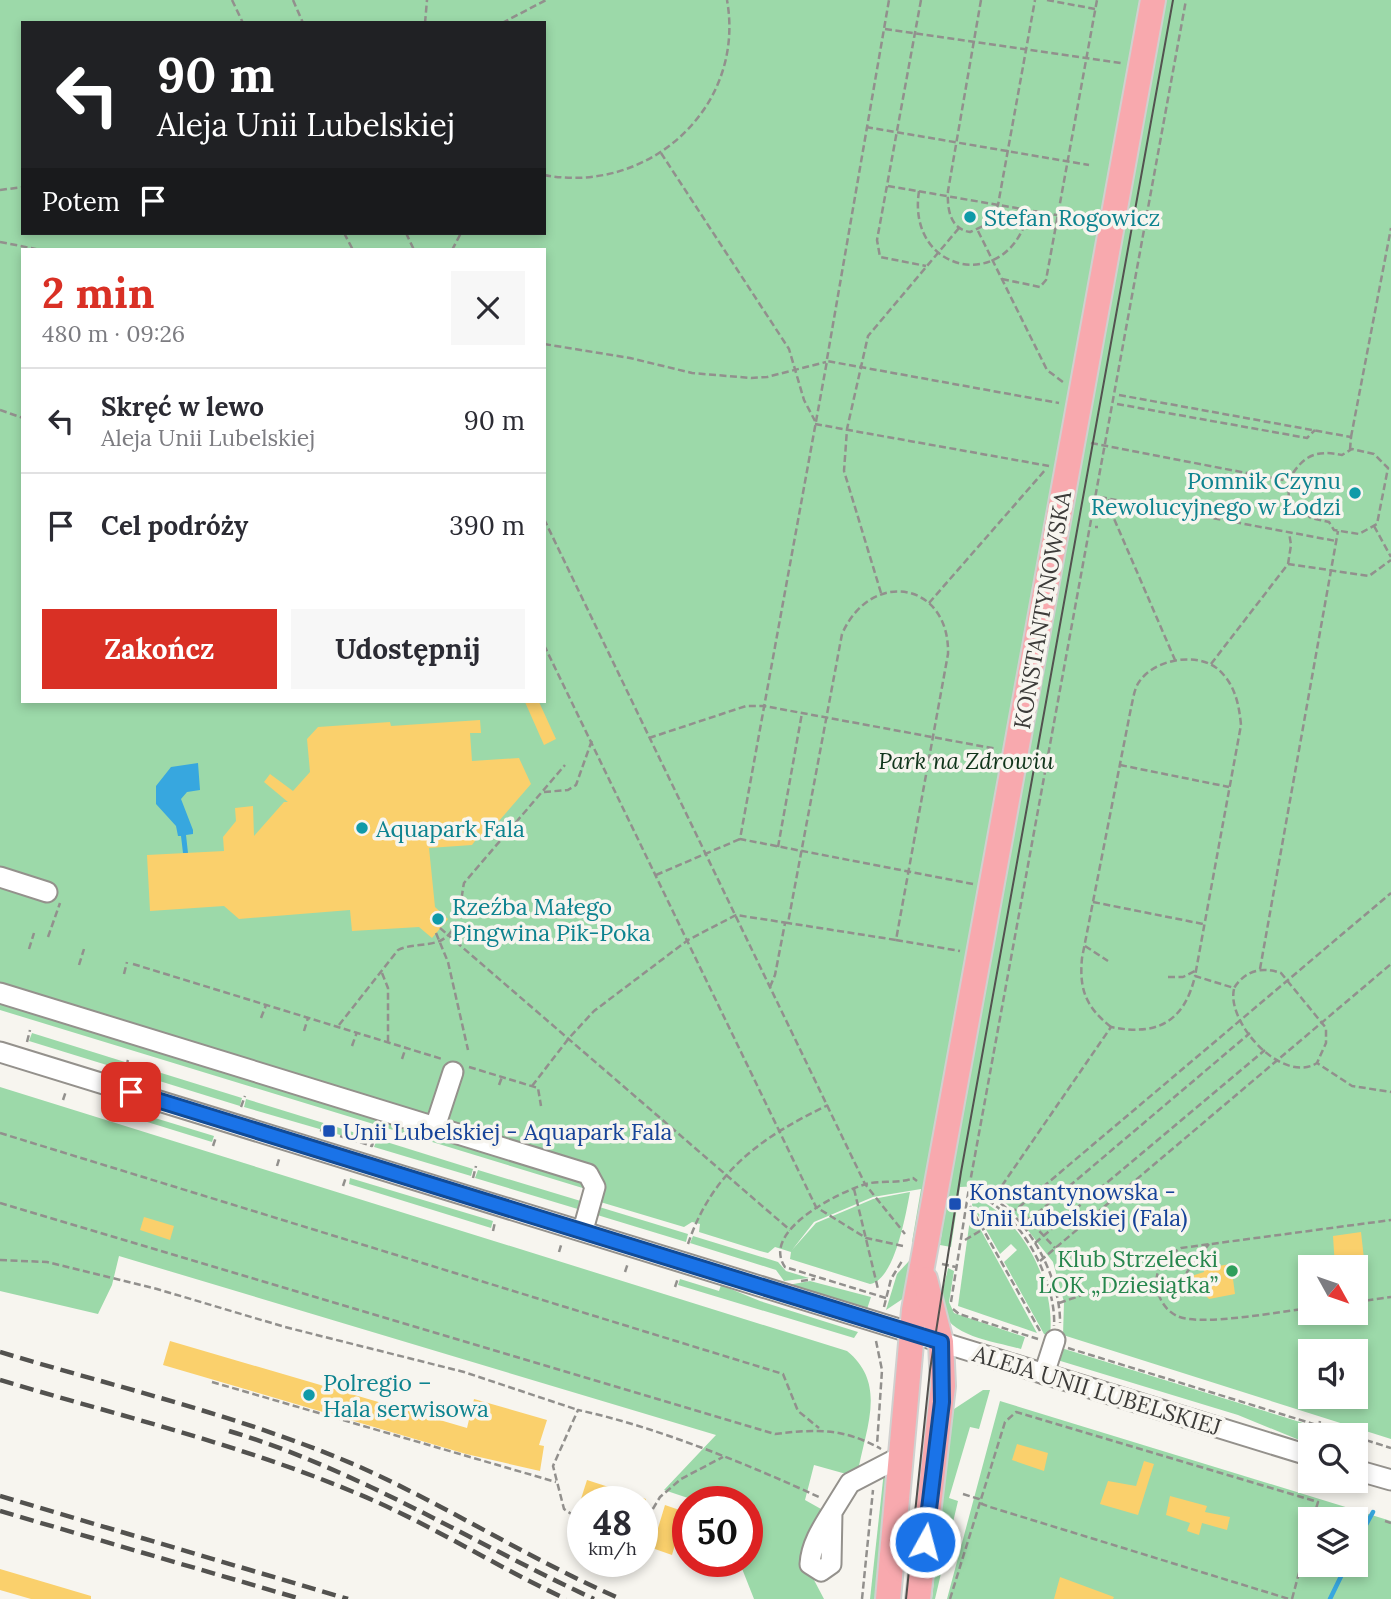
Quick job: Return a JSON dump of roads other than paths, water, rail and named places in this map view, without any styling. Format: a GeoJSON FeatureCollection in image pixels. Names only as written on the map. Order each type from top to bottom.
{"type":"FeatureCollection","features":[{"type":"Feature","properties":{"kind":"main road","name":"KONSTANTYNOWSKA"},"geometry":{"type":"LineString","coordinates":[[888,1599],[915,1256],[1153,0]]}},
{"type":"Feature","properties":{"kind":"main road","name":"KONSTANTYNOWSKA"},"geometry":{"type":"LineString","coordinates":[[915,1256],[941,1342],[942,1402],[918,1599]]}},
{"type":"Feature","properties":{"kind":"street"},"geometry":{"type":"LineString","coordinates":[[0,877],[47,892]]}},
{"type":"Feature","properties":{"kind":"street"},"geometry":{"type":"LineString","coordinates":[[0,993],[588,1174],[595,1187],[583,1230]]}},
{"type":"Feature","properties":{"kind":"street","name":"ALEJA UNII LUBELSKIEJ"},"geometry":{"type":"LineString","coordinates":[[0,1052],[1298,1452]]}},
{"type":"Feature","properties":{"kind":"street"},"geometry":{"type":"LineString","coordinates":[[440,1129],[437,1121],[454,1066]]}},
{"type":"Feature","properties":{"kind":"street"},"geometry":{"type":"LineString","coordinates":[[1044,1374],[1052,1339]]}},
{"type":"Feature","properties":{"kind":"street"},"geometry":{"type":"LineString","coordinates":[[834,1509],[850,1483],[900,1457]]}},
{"type":"Feature","properties":{"kind":"street"},"geometry":{"type":"LineString","coordinates":[[1368,1473],[1391,1480]]}},
{"type":"Feature","properties":{"kind":"water"},"geometry":{"type":"Polygon","coordinates":[[[198,763],[200,790],[187,792],[181,799],[193,830],[193,834],[186,835],[188,853],[183,853],[181,836],[178,836],[176,826],[156,804],[156,786],[171,767],[198,763]]]}},
{"type":"Feature","properties":{"kind":"waterway"},"geometry":{"type":"LineString","coordinates":[[1368,1521],[1373,1512]]}},
{"type":"Feature","properties":{"kind":"waterway"},"geometry":{"type":"LineString","coordinates":[[1330,1599],[1341,1577]]}},
{"type":"Feature","properties":{"kind":"tram line"},"geometry":{"type":"LineString","coordinates":[[906,1599],[930,1370],[961,1172],[1173,0]]}},
{"type":"Feature","properties":{"kind":"railway"},"geometry":{"type":"LineString","coordinates":[[0,1352],[182,1404],[316,1449],[426,1499],[555,1568],[621,1599]]}},
{"type":"Feature","properties":{"kind":"railway"},"geometry":{"type":"LineString","coordinates":[[0,1380],[221,1444],[308,1474],[406,1516],[566,1599]]}},
{"type":"Feature","properties":{"kind":"railway"},"geometry":{"type":"LineString","coordinates":[[229,1431],[277,1447],[369,1486],[594,1599]]}},
{"type":"Feature","properties":{"kind":"railway"},"geometry":{"type":"LineString","coordinates":[[0,1496],[348,1599]]}},
{"type":"Feature","properties":{"kind":"railway"},"geometry":{"type":"LineString","coordinates":[[0,1511],[301,1599]]}},
{"type":"Feature","properties":{"kind":"place","name":"Stefan Rogowicz"},"geometry":{"type":"Point","coordinates":[970,217]}},
{"type":"Feature","properties":{"kind":"place","name":"Pomnik Czynu Rewolucyjnego w Łodzi"},"geometry":{"type":"Point","coordinates":[1355,493]}},
{"type":"Feature","properties":{"kind":"place","name":"Aquapark Fala"},"geometry":{"type":"Point","coordinates":[362,828]}},
{"type":"Feature","properties":{"kind":"place","name":"Rzeźba Małego Pingwina Pik-Poka"},"geometry":{"type":"Point","coordinates":[438,919]}},
{"type":"Feature","properties":{"kind":"place","name":"Unii Lubelskiej - Aquapark Fala"},"geometry":{"type":"Point","coordinates":[329,1131]}},
{"type":"Feature","properties":{"kind":"place","name":"Konstantynowska - Unii Lubelskiej (Fala)"},"geometry":{"type":"Point","coordinates":[955,1204]}},
{"type":"Feature","properties":{"kind":"place","name":"Klub Strzelecki LOK „Dziesiątka”"},"geometry":{"type":"Point","coordinates":[1232,1271]}},
{"type":"Feature","properties":{"kind":"place","name":"Polregio – Hala serwisowa"},"geometry":{"type":"Point","coordinates":[309,1395]}},
{"type":"Feature","properties":{"kind":"park label","name":"Park na Zdrowiu"},"geometry":{"type":"Point","coordinates":[966,760]}}]}
